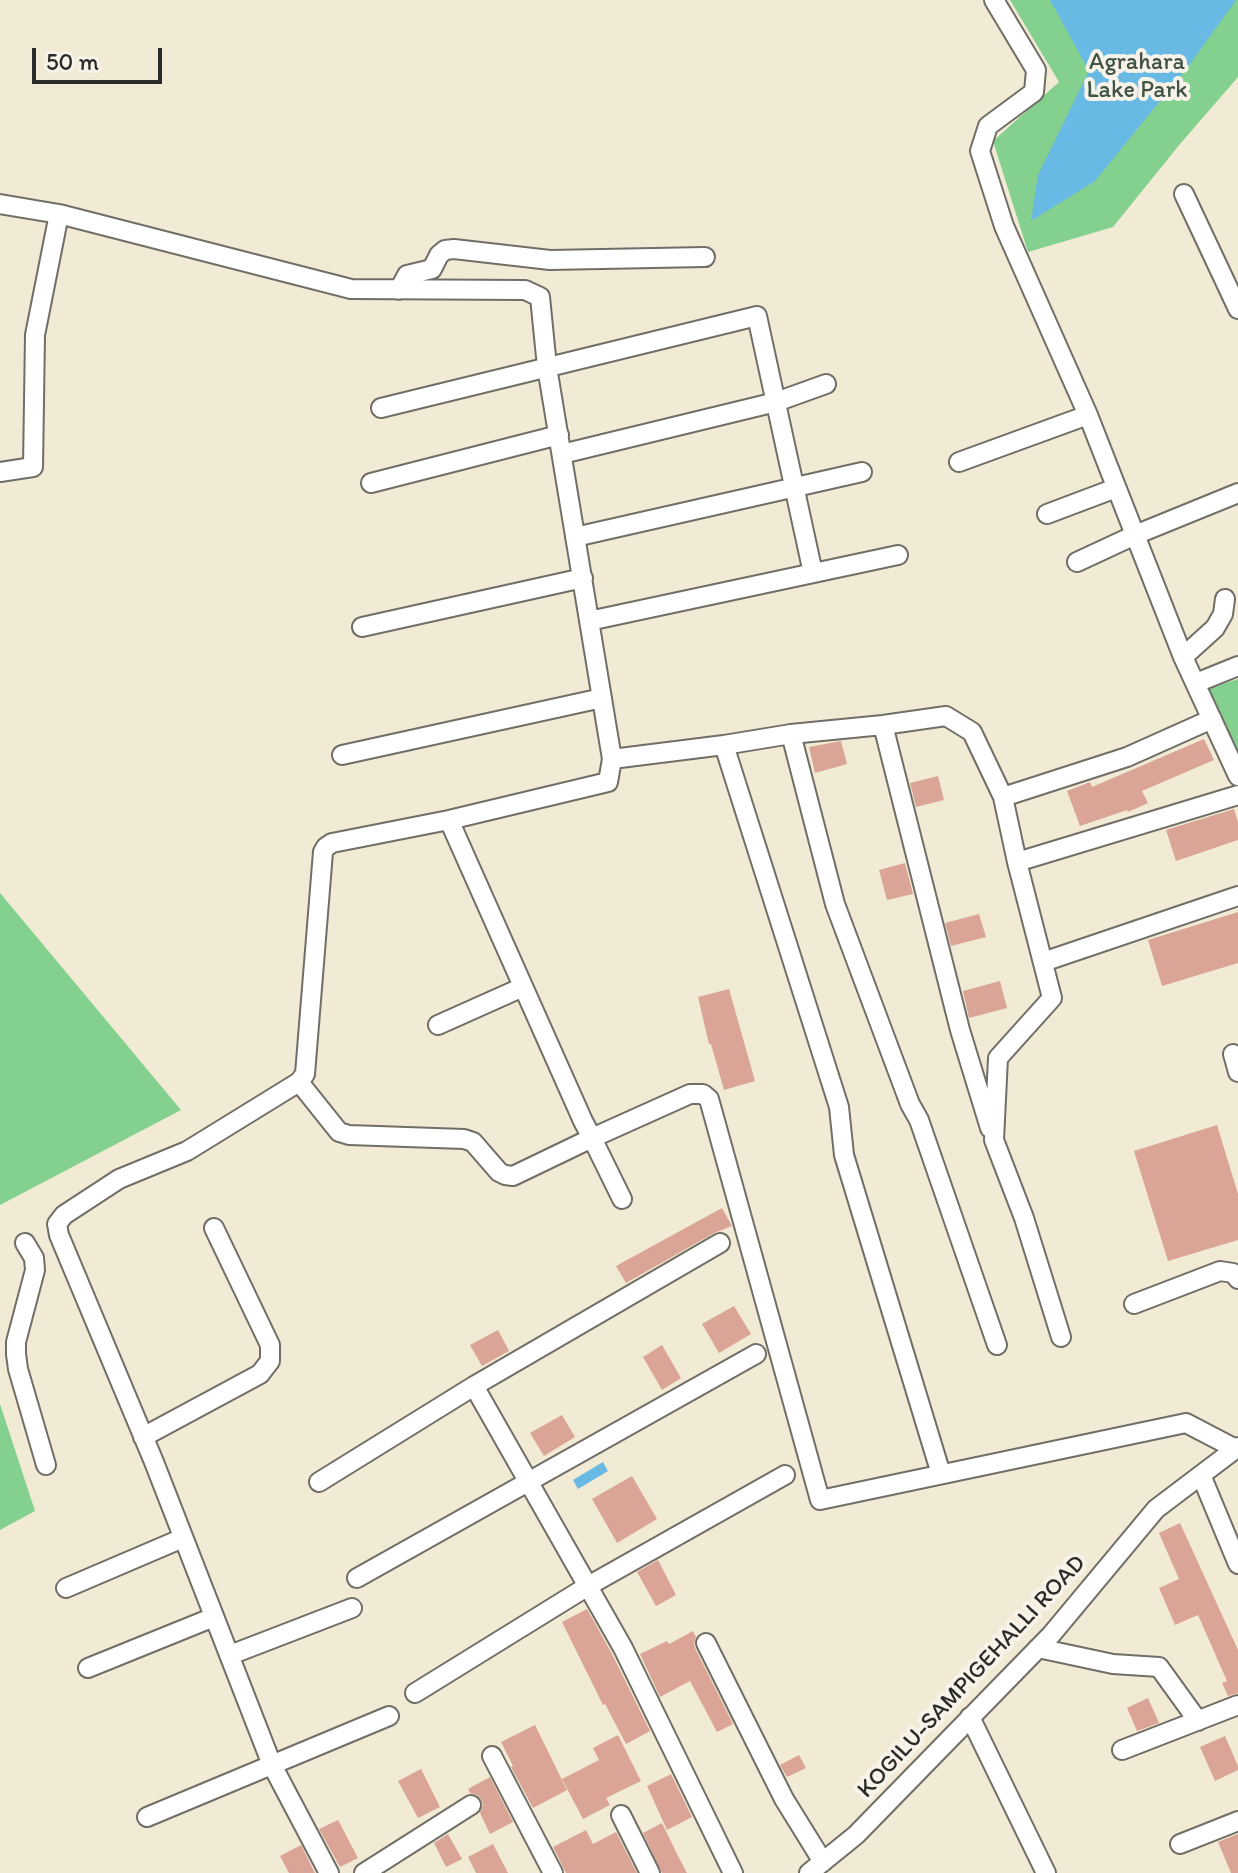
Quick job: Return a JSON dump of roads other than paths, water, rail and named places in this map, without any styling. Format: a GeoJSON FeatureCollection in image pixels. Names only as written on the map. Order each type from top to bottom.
{"type":"FeatureCollection","features":[{"type":"Feature","properties":{"kind":"street"},"geometry":{"type":"LineString","coordinates":[[994,0],[1036,70],[1034,92],[988,126],[980,151],[1004,226],[1088,415],[1183,657],[1238,776]]}},
{"type":"Feature","properties":{"kind":"street"},"geometry":{"type":"LineString","coordinates":[[1184,194],[1238,309]]}},
{"type":"Feature","properties":{"kind":"street"},"geometry":{"type":"LineString","coordinates":[[0,204],[59,214],[338,286],[363,290],[525,290],[540,297],[547,367],[612,759],[608,782],[449,820],[332,843],[326,847],[323,852],[305,1074],[299,1082],[187,1151],[119,1179],[64,1215],[57,1224],[272,1765],[329,1873]]}},
{"type":"Feature","properties":{"kind":"street"},"geometry":{"type":"LineString","coordinates":[[0,472],[33,467],[35,335],[59,214]]}},
{"type":"Feature","properties":{"kind":"street"},"geometry":{"type":"LineString","coordinates":[[399,290],[407,275],[432,269],[439,255],[445,250],[454,249],[550,260],[705,257]]}},
{"type":"Feature","properties":{"kind":"street"},"geometry":{"type":"LineString","coordinates":[[381,408],[757,316],[813,573]]}},
{"type":"Feature","properties":{"kind":"street"},"geometry":{"type":"LineString","coordinates":[[371,483],[776,402],[826,384]]}},
{"type":"Feature","properties":{"kind":"street"},"geometry":{"type":"LineString","coordinates":[[959,462],[1088,415]]}},
{"type":"Feature","properties":{"kind":"street"},"geometry":{"type":"LineString","coordinates":[[575,537],[862,472]]}},
{"type":"Feature","properties":{"kind":"street"},"geometry":{"type":"LineString","coordinates":[[1047,514],[1116,488]]}},
{"type":"Feature","properties":{"kind":"street"},"geometry":{"type":"LineString","coordinates":[[1077,562],[1238,493]]}},
{"type":"Feature","properties":{"kind":"street"},"geometry":{"type":"LineString","coordinates":[[589,621],[898,555]]}},
{"type":"Feature","properties":{"kind":"street"},"geometry":{"type":"LineString","coordinates":[[362,627],[583,578]]}},
{"type":"Feature","properties":{"kind":"street"},"geometry":{"type":"LineString","coordinates":[[1183,657],[1215,628],[1223,614],[1225,599]]}},
{"type":"Feature","properties":{"kind":"street"},"geometry":{"type":"LineString","coordinates":[[1196,683],[1238,666]]}},
{"type":"Feature","properties":{"kind":"street"},"geometry":{"type":"LineString","coordinates":[[342,755],[602,698]]}},
{"type":"Feature","properties":{"kind":"street"},"geometry":{"type":"LineString","coordinates":[[612,759],[946,716],[972,732],[1003,797],[1052,998],[998,1058],[994,1140]]}},
{"type":"Feature","properties":{"kind":"street"},"geometry":{"type":"LineString","coordinates":[[1003,797],[1127,757],[1212,719]]}},
{"type":"Feature","properties":{"kind":"street"},"geometry":{"type":"LineString","coordinates":[[883,725],[960,1030],[1061,1337]]}},
{"type":"Feature","properties":{"kind":"street"},"geometry":{"type":"LineString","coordinates":[[791,734],[835,904],[910,1104],[919,1120],[997,1345]]}},
{"type":"Feature","properties":{"kind":"street"},"geometry":{"type":"LineString","coordinates":[[724,745],[839,1107],[844,1155],[941,1474]]}},
{"type":"Feature","properties":{"kind":"street"},"geometry":{"type":"LineString","coordinates":[[1017,862],[1238,795]]}},
{"type":"Feature","properties":{"kind":"street"},"geometry":{"type":"LineString","coordinates":[[449,820],[622,1199]]}},
{"type":"Feature","properties":{"kind":"street"},"geometry":{"type":"LineString","coordinates":[[1043,962],[1238,896]]}},
{"type":"Feature","properties":{"kind":"street"},"geometry":{"type":"LineString","coordinates":[[438,1025],[523,987]]}},
{"type":"Feature","properties":{"kind":"street"},"geometry":{"type":"LineString","coordinates":[[299,1082],[339,1132],[349,1135],[464,1139],[473,1142],[499,1172],[513,1176],[690,1094],[703,1094],[709,1099],[820,1500],[1186,1423],[1237,1448]]}},
{"type":"Feature","properties":{"kind":"street"},"geometry":{"type":"LineString","coordinates":[[143,1437],[260,1374],[270,1361],[270,1345],[214,1228]]}},
{"type":"Feature","properties":{"kind":"street"},"geometry":{"type":"LineString","coordinates":[[25,1243],[34,1258],[35,1270],[16,1342],[16,1354],[46,1465]]}},
{"type":"Feature","properties":{"kind":"street"},"geometry":{"type":"LineString","coordinates":[[319,1482],[474,1386],[720,1243]]}},
{"type":"Feature","properties":{"kind":"street"},"geometry":{"type":"LineString","coordinates":[[1134,1304],[1220,1271],[1233,1273],[1238,1279]]}},
{"type":"Feature","properties":{"kind":"street"},"geometry":{"type":"LineString","coordinates":[[357,1578],[756,1354]]}},
{"type":"Feature","properties":{"kind":"street"},"geometry":{"type":"LineString","coordinates":[[474,1386],[623,1648],[733,1873]]}},
{"type":"Feature","properties":{"kind":"street","name":"KOGILU-SAMPIGEHALLI ROAD"},"geometry":{"type":"LineString","coordinates":[[816,1867],[856,1835],[1038,1648],[1156,1509],[1237,1448]]}},
{"type":"Feature","properties":{"kind":"street"},"geometry":{"type":"LineString","coordinates":[[415,1693],[588,1586],[785,1475]]}},
{"type":"Feature","properties":{"kind":"street"},"geometry":{"type":"LineString","coordinates":[[1201,1475],[1238,1564]]}},
{"type":"Feature","properties":{"kind":"street"},"geometry":{"type":"LineString","coordinates":[[66,1588],[183,1538]]}},
{"type":"Feature","properties":{"kind":"street"},"geometry":{"type":"LineString","coordinates":[[230,1655],[352,1608]]}},
{"type":"Feature","properties":{"kind":"street"},"geometry":{"type":"LineString","coordinates":[[88,1668],[214,1617]]}},
{"type":"Feature","properties":{"kind":"street"},"geometry":{"type":"LineString","coordinates":[[706,1643],[816,1867]]}},
{"type":"Feature","properties":{"kind":"street"},"geometry":{"type":"LineString","coordinates":[[1038,1648],[1113,1664],[1159,1667],[1198,1721]]}},
{"type":"Feature","properties":{"kind":"street"},"geometry":{"type":"LineString","coordinates":[[1122,1750],[1238,1705]]}},
{"type":"Feature","properties":{"kind":"street"},"geometry":{"type":"LineString","coordinates":[[147,1817],[389,1716]]}},
{"type":"Feature","properties":{"kind":"street"},"geometry":{"type":"LineString","coordinates":[[970,1717],[1046,1873]]}},
{"type":"Feature","properties":{"kind":"street"},"geometry":{"type":"LineString","coordinates":[[492,1756],[553,1873]]}},
{"type":"Feature","properties":{"kind":"street"},"geometry":{"type":"LineString","coordinates":[[364,1873],[471,1805]]}},
{"type":"Feature","properties":{"kind":"street"},"geometry":{"type":"LineString","coordinates":[[621,1815],[650,1873]]}},
{"type":"Feature","properties":{"kind":"street"},"geometry":{"type":"LineString","coordinates":[[1180,1844],[1238,1821]]}},
{"type":"Feature","properties":{"kind":"water"},"geometry":{"type":"Polygon","coordinates":[[[1050,0],[1236,0],[1190,64],[1095,181],[1031,221],[1038,175],[1089,71],[1050,0]]]}},
{"type":"Feature","properties":{"kind":"water"},"geometry":{"type":"Polygon","coordinates":[[[603,1462],[608,1471],[578,1489],[573,1480],[603,1462]]]}},
{"type":"Feature","properties":{"kind":"park label","name":"Agrahara Lake Park"},"geometry":{"type":"Point","coordinates":[1137,77]}}]}
